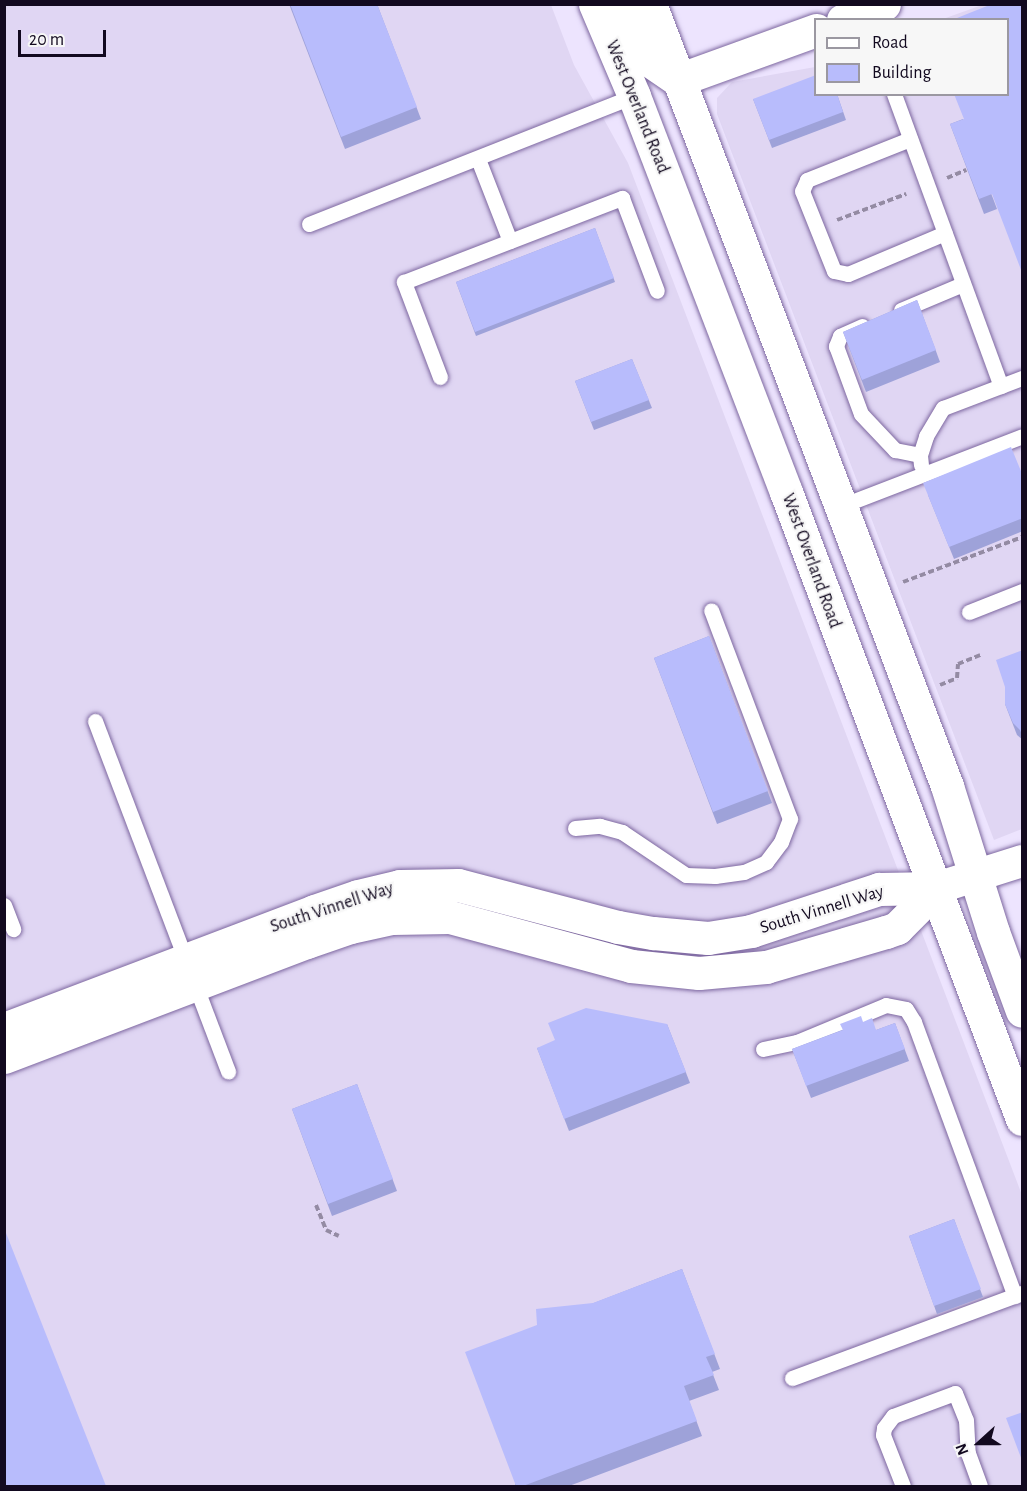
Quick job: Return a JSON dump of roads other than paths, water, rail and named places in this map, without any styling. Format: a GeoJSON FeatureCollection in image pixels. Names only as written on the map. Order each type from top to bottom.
{"type":"FeatureCollection","features":[{"type":"Feature","properties":{"kind":"main road","name":"West Overland Road"},"geometry":{"type":"LineString","coordinates":[[595,4],[634,96],[1023,1119]]}},
{"type":"Feature","properties":{"kind":"main road"},"geometry":{"type":"LineString","coordinates":[[623,4],[643,56],[678,80]]}},
{"type":"Feature","properties":{"kind":"main road"},"geometry":{"type":"LineString","coordinates":[[650,4],[947,786],[974,876],[1023,1011]]}},
{"type":"Feature","properties":{"kind":"main road"},"geometry":{"type":"LineString","coordinates":[[678,80],[814,31]]}},
{"type":"Feature","properties":{"kind":"main road"},"geometry":{"type":"LineString","coordinates":[[634,96],[668,117],[725,268],[769,320]]}},
{"type":"Feature","properties":{"kind":"main road","name":"South Vinnell Way"},"geometry":{"type":"LineString","coordinates":[[4,1057],[358,896],[400,886],[458,885],[618,927],[708,938],[751,931],[879,888],[937,888]]}},
{"type":"Feature","properties":{"kind":"main road","name":"South Vinnell Way"},"geometry":{"type":"LineString","coordinates":[[4,1029],[189,973],[351,927],[392,918],[450,916],[631,966],[699,973],[766,967],[829,951],[897,928],[937,888]]}},
{"type":"Feature","properties":{"kind":"street"},"geometry":{"type":"LineString","coordinates":[[937,888],[1023,861]]}},
{"type":"Feature","properties":{"kind":"lane"},"geometry":{"type":"LineString","coordinates":[[309,224],[634,96]]}},
{"type":"Feature","properties":{"kind":"lane"},"geometry":{"type":"LineString","coordinates":[[895,96],[1001,386]]}},
{"type":"Feature","properties":{"kind":"lane"},"geometry":{"type":"LineString","coordinates":[[910,139],[807,180],[802,191],[834,271],[848,274],[945,233]]}},
{"type":"Feature","properties":{"kind":"lane"},"geometry":{"type":"LineString","coordinates":[[478,159],[510,241]]}},
{"type":"Feature","properties":{"kind":"lane"},"geometry":{"type":"LineString","coordinates":[[440,378],[404,282],[622,198],[657,291]]}},
{"type":"Feature","properties":{"kind":"lane"},"geometry":{"type":"LineString","coordinates":[[921,455],[895,450],[861,414],[836,346],[840,336],[963,284]]}},
{"type":"Feature","properties":{"kind":"lane"},"geometry":{"type":"LineString","coordinates":[[922,474],[921,455],[926,436],[943,408],[1023,378]]}},
{"type":"Feature","properties":{"kind":"lane"},"geometry":{"type":"LineString","coordinates":[[841,506],[1023,436]]}},
{"type":"Feature","properties":{"kind":"lane"},"geometry":{"type":"LineString","coordinates":[[969,612],[1023,591]]}},
{"type":"Feature","properties":{"kind":"lane"},"geometry":{"type":"LineString","coordinates":[[575,828],[600,826],[622,832],[686,875],[715,876],[744,872],[766,862],[781,842],[790,819],[711,609]]}},
{"type":"Feature","properties":{"kind":"lane"},"geometry":{"type":"LineString","coordinates":[[95,720],[228,1072]]}},
{"type":"Feature","properties":{"kind":"lane"},"geometry":{"type":"LineString","coordinates":[[4,905],[13,929]]}},
{"type":"Feature","properties":{"kind":"lane"},"geometry":{"type":"LineString","coordinates":[[763,1049],[797,1042],[886,1005],[906,1009],[914,1022],[1018,1294],[792,1378]]}},
{"type":"Feature","properties":{"kind":"lane"},"geometry":{"type":"LineString","coordinates":[[903,1486],[883,1435],[884,1428],[893,1416],[955,1393],[966,1420],[968,1453],[980,1486]]}}]}
